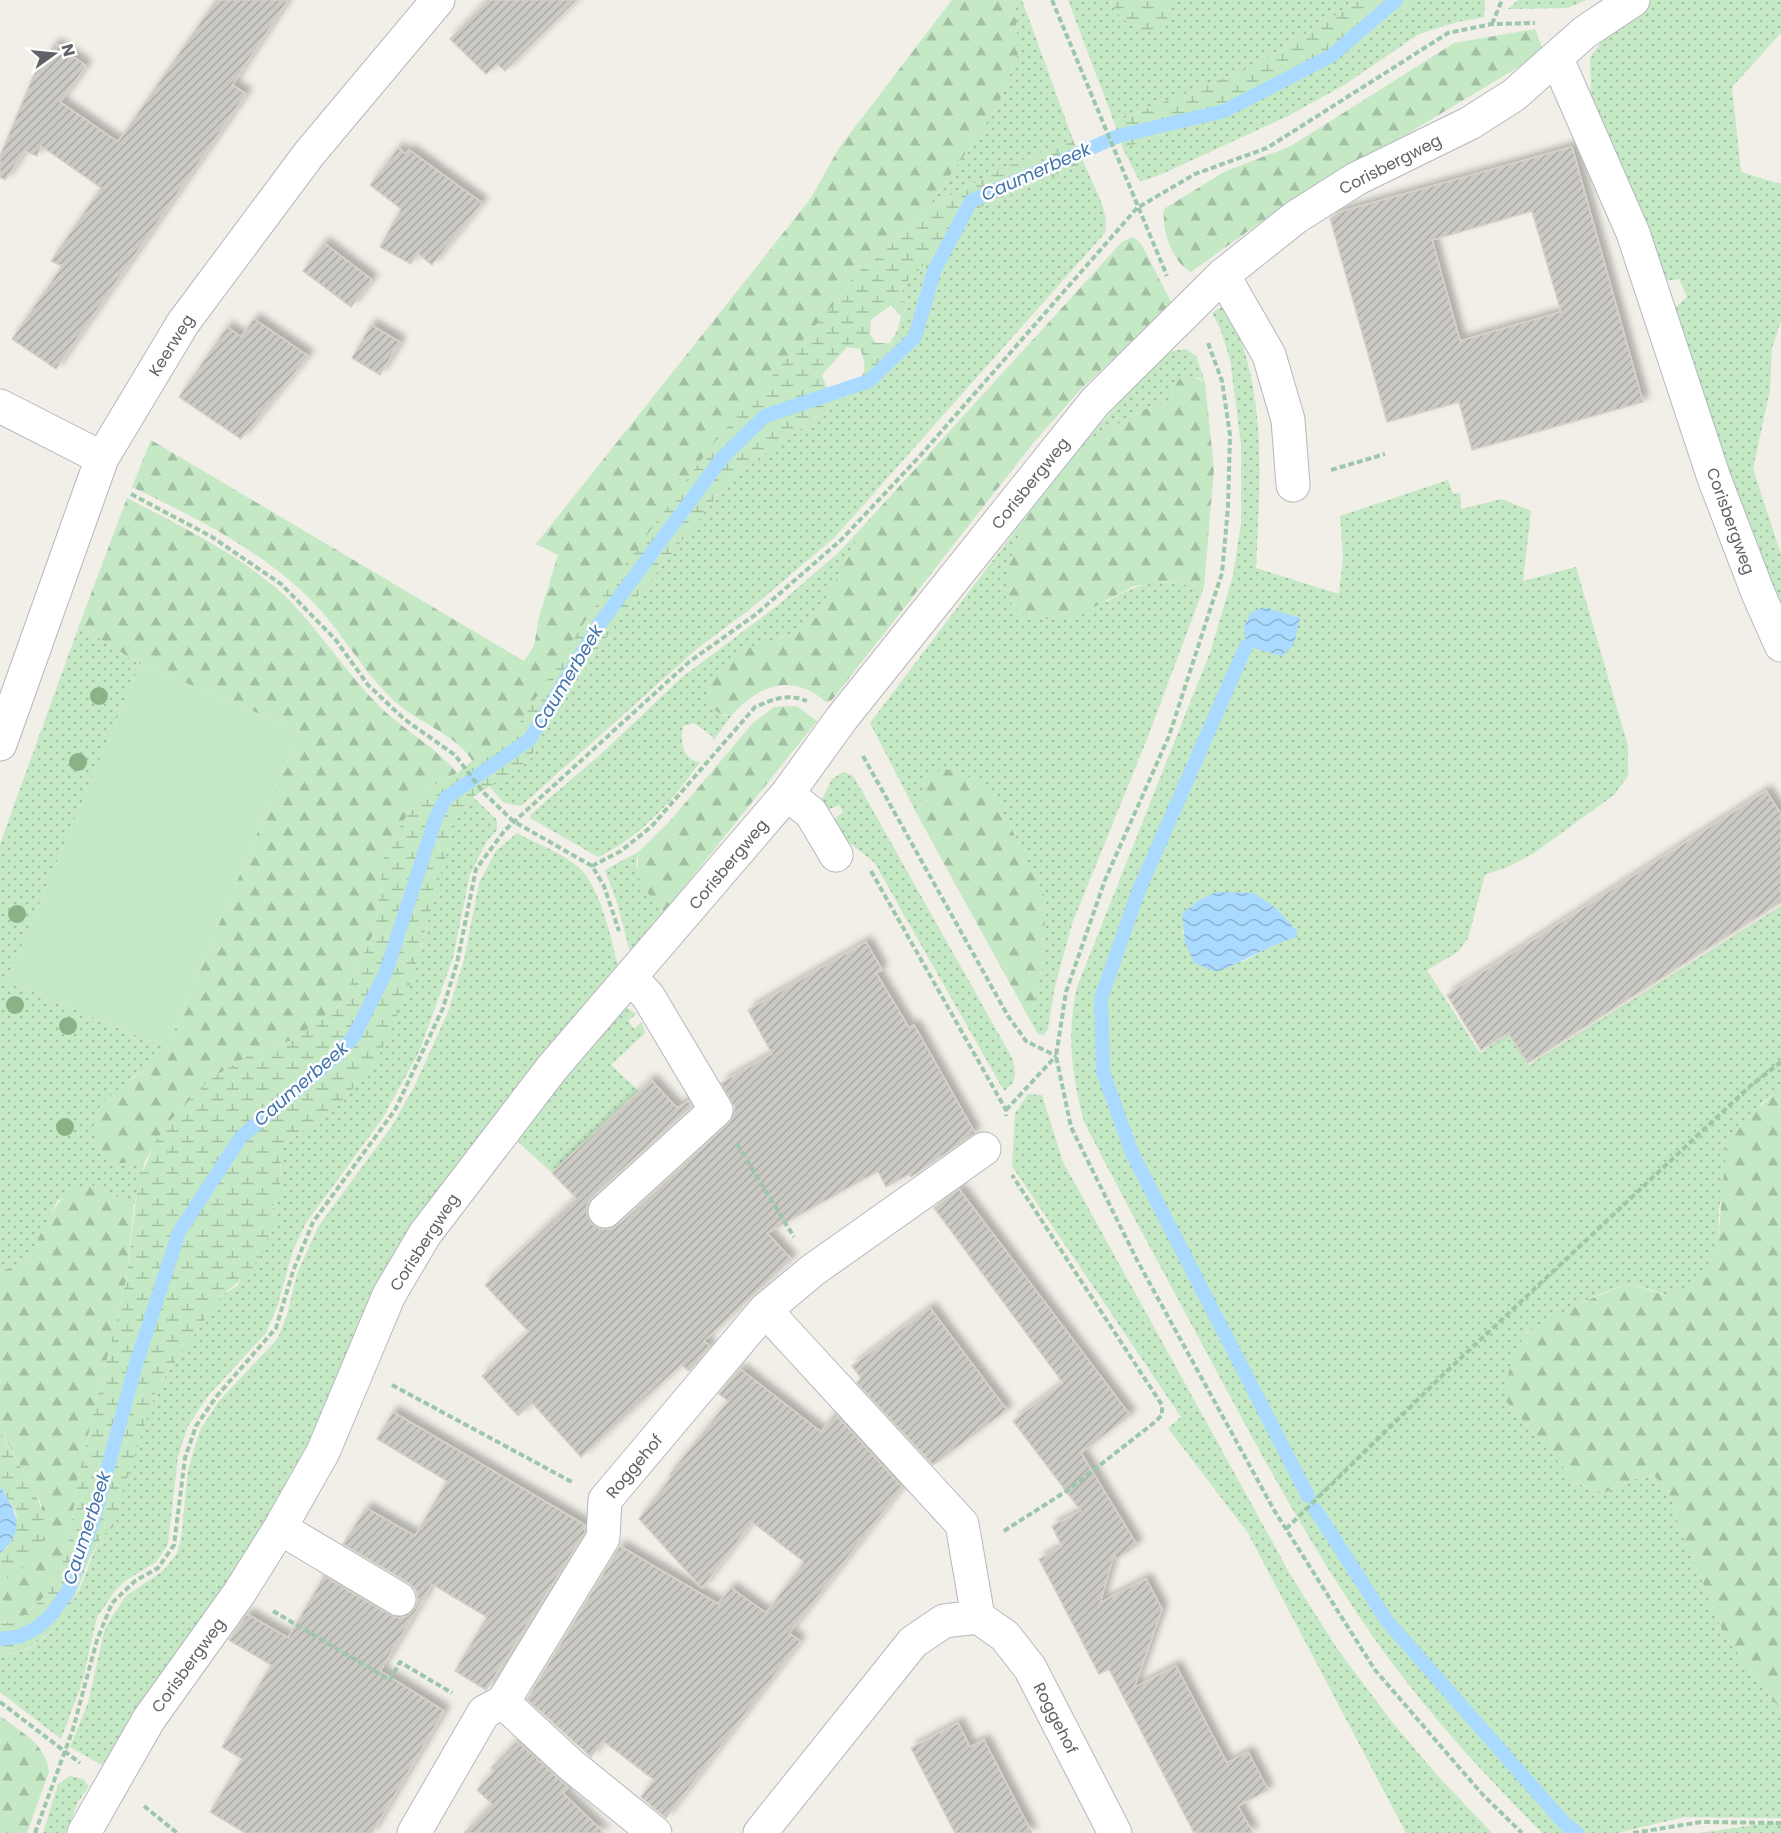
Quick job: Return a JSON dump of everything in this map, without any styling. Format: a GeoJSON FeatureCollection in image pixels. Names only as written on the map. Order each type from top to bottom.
{"type":"FeatureCollection","features":[{"type":"Feature","properties":{"kind":"street","name":"Keerweg"},"geometry":{"type":"LineString","coordinates":[[0,744],[102,458],[190,314],[309,154],[438,0]]}},
{"type":"Feature","properties":{"kind":"street","name":"Corisbergweg"},"geometry":{"type":"LineString","coordinates":[[84,1833],[111,1782],[149,1719],[240,1592],[280,1528],[323,1452],[357,1366],[389,1295],[425,1234],[552,1068],[787,794],[842,718],[1177,301],[1223,275],[1296,216],[1356,179],[1470,123],[1514,95],[1557,59],[1584,32],[1633,0]]}},
{"type":"Feature","properties":{"kind":"street","name":"Corisbergweg"},"geometry":{"type":"LineString","coordinates":[[1557,59],[1632,234],[1714,478],[1758,593],[1781,645]]}},
{"type":"Feature","properties":{"kind":"street"},"geometry":{"type":"LineString","coordinates":[[1223,275],[1269,355],[1288,420],[1293,485]]}},
{"type":"Feature","properties":{"kind":"street"},"geometry":{"type":"LineString","coordinates":[[0,406],[102,458]]}},
{"type":"Feature","properties":{"kind":"street"},"geometry":{"type":"LineString","coordinates":[[787,794],[811,813],[836,855]]}},
{"type":"Feature","properties":{"kind":"street"},"geometry":{"type":"LineString","coordinates":[[606,1211],[716,1110],[648,996],[631,978]]}},
{"type":"Feature","properties":{"kind":"street","name":"Roggehof"},"geometry":{"type":"LineString","coordinates":[[414,1833],[603,1538],[605,1500],[765,1310],[813,1270],[984,1149]]}},
{"type":"Feature","properties":{"kind":"street"},"geometry":{"type":"LineString","coordinates":[[760,1833],[912,1642],[944,1621],[978,1617],[962,1524],[765,1310]]}},
{"type":"Feature","properties":{"kind":"street"},"geometry":{"type":"LineString","coordinates":[[280,1528],[399,1599]]}},
{"type":"Feature","properties":{"kind":"street","name":"Roggehof"},"geometry":{"type":"LineString","coordinates":[[978,1617],[1005,1636],[1030,1668],[1115,1833]]}},
{"type":"Feature","properties":{"kind":"street"},"geometry":{"type":"LineString","coordinates":[[494,1707],[571,1764],[655,1833]]}},
{"type":"Feature","properties":{"kind":"path"},"geometry":{"type":"LineString","coordinates":[[1052,0],[1177,301],[1206,337],[1222,381],[1230,435],[1228,507],[1222,573],[1170,736],[1105,879],[1066,992],[1056,1056],[1071,1127],[1200,1379],[1286,1529],[1375,1670],[1483,1795],[1522,1833]]}},
{"type":"Feature","properties":{"kind":"path"},"geometry":{"type":"LineString","coordinates":[[1492,24],[1502,0]]}},
{"type":"Feature","properties":{"kind":"path"},"geometry":{"type":"LineString","coordinates":[[35,1833],[64,1753],[98,1640],[112,1603],[135,1581],[158,1568],[174,1545],[185,1458],[196,1426],[216,1397],[276,1328],[293,1271],[313,1222],[395,1110],[443,1008],[457,963],[476,869],[513,821],[689,662],[755,615],[841,540],[919,457],[1137,208],[1195,174],[1267,148],[1448,33],[1492,24],[1546,23],[1584,32]]}},
{"type":"Feature","properties":{"kind":"path"},"geometry":{"type":"LineString","coordinates":[[1328,471],[1385,454]]}},
{"type":"Feature","properties":{"kind":"path"},"geometry":{"type":"LineString","coordinates":[[102,458],[128,493],[212,537],[281,584],[335,639],[368,685],[404,719],[455,755],[483,792],[513,821],[592,866],[604,886],[616,919],[631,978]]}},
{"type":"Feature","properties":{"kind":"path"},"geometry":{"type":"LineString","coordinates":[[592,866],[621,851],[651,827],[756,707],[779,696],[796,696],[842,718],[1008,1016],[1026,1041],[1056,1056]]}},
{"type":"Feature","properties":{"kind":"path"},"geometry":{"type":"LineString","coordinates":[[836,855],[867,863],[1006,1110],[1006,1119]]}},
{"type":"Feature","properties":{"kind":"path"},"geometry":{"type":"LineString","coordinates":[[1006,1110],[1056,1056]]}},
{"type":"Feature","properties":{"kind":"path"},"geometry":{"type":"LineString","coordinates":[[1286,1529],[1453,1365],[1749,1087],[1781,1062]]}},
{"type":"Feature","properties":{"kind":"path"},"geometry":{"type":"LineString","coordinates":[[716,1110],[813,1270]]}},
{"type":"Feature","properties":{"kind":"path"},"geometry":{"type":"LineString","coordinates":[[966,1551],[1068,1491],[1162,1414],[1160,1397],[1009,1170]]}},
{"type":"Feature","properties":{"kind":"path"},"geometry":{"type":"LineString","coordinates":[[357,1366],[605,1500]]}},
{"type":"Feature","properties":{"kind":"path"},"geometry":{"type":"LineString","coordinates":[[240,1592],[390,1680],[400,1662],[494,1707]]}},
{"type":"Feature","properties":{"kind":"path"},"geometry":{"type":"LineString","coordinates":[[0,1702],[64,1753],[111,1782]]}},
{"type":"Feature","properties":{"kind":"path"},"geometry":{"type":"LineString","coordinates":[[1633,1833],[1701,1822],[1781,1823]]}},
{"type":"Feature","properties":{"kind":"green space"},"geometry":{"type":"Polygon","coordinates":[[[952,0],[1015,0],[1018,54],[996,109],[928,207],[881,255],[855,274],[843,294],[713,445],[519,724],[473,762],[458,744],[407,711],[386,693],[324,614],[272,567],[204,523],[132,487],[151,440],[524,661],[534,646],[539,617],[558,555],[536,544],[811,198],[839,148],[952,0]]]}},
{"type":"Feature","properties":{"kind":"green space"},"geometry":{"type":"Polygon","coordinates":[[[1015,0],[1022,0],[1073,140],[1010,165],[928,207],[996,109],[1018,54],[1015,0]]]}},
{"type":"Feature","properties":{"kind":"green space"},"geometry":{"type":"Polygon","coordinates":[[[1068,0],[1110,0],[1110,3],[1166,24],[1172,0],[1360,0],[1254,66],[1114,122],[1068,0]]]}},
{"type":"Feature","properties":{"kind":"green space"},"geometry":{"type":"Polygon","coordinates":[[[1110,0],[1172,0],[1166,24],[1143,34],[1120,17],[1110,0]]]}},
{"type":"Feature","properties":{"kind":"green space"},"geometry":{"type":"Polygon","coordinates":[[[1360,0],[1416,0],[1312,67],[1265,93],[1123,149],[1114,122],[1254,66],[1360,0]]]}},
{"type":"Feature","properties":{"kind":"green space"},"geometry":{"type":"Polygon","coordinates":[[[1416,0],[1485,0],[1484,17],[1457,22],[1419,34],[1344,85],[1288,116],[1140,182],[1123,149],[1265,93],[1312,67],[1416,0]]]}},
{"type":"Feature","properties":{"kind":"green space"},"geometry":{"type":"Polygon","coordinates":[[[1518,0],[1587,0],[1567,8],[1508,9],[1518,0]]]}},
{"type":"Feature","properties":{"kind":"green space"},"geometry":{"type":"Polygon","coordinates":[[[1646,0],[1781,0],[1781,33],[1732,87],[1741,172],[1781,184],[1781,321],[1772,348],[1770,390],[1753,469],[1781,554],[1781,628],[1725,475],[1696,368],[1675,308],[1687,297],[1679,279],[1665,281],[1591,94],[1590,57],[1618,19],[1646,0]]]}},
{"type":"Feature","properties":{"kind":"green space"},"geometry":{"type":"Polygon","coordinates":[[[1535,29],[1542,47],[1537,56],[1265,219],[1191,272],[1173,253],[1166,235],[1164,209],[1224,172],[1291,146],[1454,43],[1535,29]]]}},
{"type":"Feature","properties":{"kind":"green space"},"geometry":{"type":"Polygon","coordinates":[[[1073,140],[1084,163],[981,207],[902,287],[905,315],[891,352],[864,385],[733,476],[613,628],[541,734],[530,760],[473,797],[457,817],[410,985],[376,1063],[335,1108],[281,1147],[280,1190],[273,1204],[274,1221],[263,1251],[250,1272],[222,1295],[157,1388],[113,1520],[117,1521],[115,1528],[111,1526],[100,1540],[91,1555],[74,1599],[55,1627],[26,1649],[10,1654],[0,1654],[0,1622],[16,1623],[48,1593],[68,1550],[78,1477],[126,1281],[138,1183],[156,1141],[169,1122],[210,1079],[256,1051],[293,1040],[340,1005],[375,930],[383,859],[402,823],[425,790],[457,773],[519,724],[587,618],[712,445],[843,294],[855,274],[881,255],[928,207],[1010,165],[1073,140]],[[891,305],[871,320],[870,334],[876,343],[890,343],[898,329],[901,316],[891,305]],[[847,347],[822,375],[828,391],[837,394],[852,386],[864,372],[860,349],[847,347]]]}},
{"type":"Feature","properties":{"kind":"green space"},"geometry":{"type":"Polygon","coordinates":[[[1084,163],[1103,206],[1105,233],[834,538],[749,610],[698,648],[521,806],[504,803],[489,786],[530,760],[541,734],[613,628],[733,476],[864,385],[891,352],[905,315],[902,287],[981,207],[1084,163]]]}},
{"type":"Feature","properties":{"kind":"green space"},"geometry":{"type":"Polygon","coordinates":[[[1133,237],[1142,245],[1172,304],[1080,390],[1034,442],[832,700],[826,702],[801,687],[777,686],[754,696],[732,715],[716,711],[706,697],[715,672],[742,650],[795,633],[817,616],[865,524],[1122,242],[1133,237]]]}},
{"type":"Feature","properties":{"kind":"green space"},"geometry":{"type":"Polygon","coordinates":[[[1225,305],[1239,336],[1249,368],[1255,400],[1260,467],[1256,568],[1339,594],[1343,557],[1340,516],[1448,480],[1453,494],[1460,493],[1461,509],[1502,499],[1531,511],[1523,581],[1576,567],[1628,746],[1628,776],[1614,795],[1534,853],[1510,866],[1485,875],[1468,938],[1458,952],[1427,970],[1480,1053],[1508,1034],[1529,1065],[1781,906],[1781,1090],[1761,1103],[1719,1206],[1718,1244],[1706,1271],[1687,1288],[1666,1296],[1636,1286],[1625,1286],[1604,1292],[1527,1332],[1506,1401],[1577,1483],[1604,1493],[1635,1479],[1654,1476],[1666,1489],[1724,1635],[1781,1710],[1781,1818],[1684,1817],[1618,1833],[1542,1833],[1480,1768],[1421,1700],[1384,1652],[1336,1581],[1251,1434],[1084,1122],[1076,1088],[1071,1038],[1077,987],[1211,650],[1233,575],[1241,523],[1241,444],[1230,359],[1220,328],[1212,313],[1225,305]],[[1277,909],[1182,930],[1194,963],[1243,962],[1275,943],[1297,937],[1297,931],[1277,909]]]}},
{"type":"Feature","properties":{"kind":"green space"},"geometry":{"type":"Polygon","coordinates":[[[1186,349],[1196,356],[1205,382],[1198,377],[1172,391],[1169,403],[1149,407],[1084,443],[1140,378],[1172,351],[1186,349]]]}},
{"type":"Feature","properties":{"kind":"green space"},"geometry":{"type":"Polygon","coordinates":[[[1183,373],[1205,382],[1214,469],[1204,587],[1166,582],[1134,586],[1071,619],[1025,619],[1005,596],[1009,565],[1024,519],[1084,443],[1149,407],[1169,403],[1172,391],[1183,373]]]}},
{"type":"Feature","properties":{"kind":"green space"},"geometry":{"type":"Polygon","coordinates":[[[127,498],[212,543],[271,584],[301,613],[381,708],[440,755],[457,773],[425,790],[402,823],[383,859],[375,930],[340,1005],[293,1040],[256,1051],[210,1079],[169,1122],[145,1161],[110,1164],[97,1141],[94,1123],[99,1109],[109,1096],[154,1062],[167,1048],[300,731],[140,664],[79,626],[127,498]]]}},
{"type":"Feature","properties":{"kind":"green space"},"geometry":{"type":"Polygon","coordinates":[[[1024,519],[1009,565],[1107,602],[1133,589],[1154,583],[1204,587],[1147,739],[1072,924],[1055,986],[1048,1029],[1044,1035],[1038,1034],[1030,1020],[1042,966],[1046,899],[924,783],[918,816],[870,723],[1024,519]]]}},
{"type":"Feature","properties":{"kind":"green space"},"geometry":{"type":"Polygon","coordinates":[[[865,524],[817,616],[795,633],[780,637],[722,716],[732,715],[713,741],[712,736],[694,723],[683,726],[682,743],[686,754],[689,758],[700,762],[679,790],[642,828],[614,849],[598,857],[532,819],[530,815],[602,753],[681,678],[777,606],[839,552],[865,524]]]}},
{"type":"Feature","properties":{"kind":"green space"},"geometry":{"type":"Polygon","coordinates":[[[79,626],[140,664],[7,981],[167,1048],[158,1061],[129,1080],[110,1164],[145,1161],[134,1205],[91,1185],[57,1201],[28,1261],[0,1272],[0,844],[79,626]]]}},
{"type":"Feature","properties":{"kind":"green space"},"geometry":{"type":"Polygon","coordinates":[[[140,664],[300,731],[167,1048],[7,981],[140,664]]]}},
{"type":"Feature","properties":{"kind":"green space"},"geometry":{"type":"Polygon","coordinates":[[[797,706],[817,721],[664,912],[659,910],[638,877],[638,852],[670,821],[752,724],[774,707],[797,706]]]}},
{"type":"Feature","properties":{"kind":"green space"},"geometry":{"type":"Polygon","coordinates":[[[942,768],[964,774],[993,792],[1046,899],[1042,966],[1030,1020],[918,816],[924,783],[942,768]]]}},
{"type":"Feature","properties":{"kind":"green space"},"geometry":{"type":"Polygon","coordinates":[[[843,772],[853,776],[862,791],[1011,1056],[1014,1080],[1004,1091],[874,862],[846,840],[834,819],[843,812],[839,805],[828,810],[820,803],[832,779],[843,772]]]}},
{"type":"Feature","properties":{"kind":"green space"},"geometry":{"type":"Polygon","coordinates":[[[473,797],[497,820],[497,830],[487,841],[470,874],[453,958],[419,1052],[382,1119],[306,1223],[293,1250],[278,1304],[266,1333],[207,1397],[187,1428],[178,1457],[168,1544],[156,1562],[125,1581],[115,1591],[97,1617],[82,1683],[61,1739],[0,1692],[0,1654],[28,1649],[51,1632],[76,1595],[100,1540],[111,1526],[115,1528],[113,1520],[122,1488],[157,1388],[222,1295],[237,1286],[274,1221],[273,1204],[280,1190],[281,1147],[335,1108],[421,948],[450,836],[457,817],[473,797]]]}},
{"type":"Feature","properties":{"kind":"green space"},"geometry":{"type":"Polygon","coordinates":[[[517,833],[564,857],[587,877],[602,909],[619,970],[582,1012],[312,1438],[244,1561],[102,1765],[70,1747],[88,1703],[104,1632],[126,1596],[164,1570],[177,1553],[181,1539],[188,1470],[200,1430],[219,1401],[278,1338],[287,1315],[297,1274],[318,1227],[392,1126],[414,1087],[448,1012],[464,960],[479,883],[496,851],[517,833]]]}},
{"type":"Feature","properties":{"kind":"green space"},"geometry":{"type":"Polygon","coordinates":[[[638,852],[636,865],[661,912],[664,912],[630,952],[617,903],[605,870],[638,852]]]}},
{"type":"Feature","properties":{"kind":"green space"},"geometry":{"type":"Polygon","coordinates":[[[622,1004],[636,1014],[628,1021],[634,1029],[642,1022],[645,1033],[611,1065],[639,1091],[552,1173],[513,1137],[622,1004]]]}},
{"type":"Feature","properties":{"kind":"green space"},"geometry":{"type":"Polygon","coordinates":[[[1781,1090],[1781,1710],[1724,1635],[1676,1517],[1671,1499],[1663,1485],[1654,1476],[1635,1479],[1604,1493],[1577,1483],[1506,1401],[1508,1374],[1513,1359],[1520,1343],[1531,1330],[1618,1288],[1636,1286],[1666,1296],[1687,1286],[1701,1275],[1716,1247],[1728,1147],[1738,1130],[1751,1115],[1781,1090]]]}},
{"type":"Feature","properties":{"kind":"green space"},"geometry":{"type":"Polygon","coordinates":[[[1028,1094],[1042,1095],[1063,1162],[1290,1574],[1338,1650],[1392,1722],[1436,1774],[1492,1833],[1406,1833],[1248,1533],[1168,1428],[1181,1417],[1012,1166],[1015,1113],[1028,1094]]]}},
{"type":"Feature","properties":{"kind":"green space"},"geometry":{"type":"Polygon","coordinates":[[[91,1185],[134,1205],[126,1281],[78,1477],[68,1550],[48,1593],[16,1623],[0,1622],[0,1583],[34,1554],[42,1505],[0,1429],[0,1272],[28,1261],[51,1213],[59,1203],[78,1188],[91,1185]]]}},
{"type":"Feature","properties":{"kind":"green space"},"geometry":{"type":"Polygon","coordinates":[[[0,1429],[34,1490],[42,1509],[44,1528],[40,1547],[26,1565],[0,1583],[0,1553],[8,1546],[17,1515],[0,1485],[0,1429]]]}},
{"type":"Feature","properties":{"kind":"green space"},"geometry":{"type":"Polygon","coordinates":[[[0,1716],[38,1746],[47,1762],[49,1772],[27,1833],[0,1833],[0,1716]]]}},
{"type":"Feature","properties":{"kind":"green space"},"geometry":{"type":"Polygon","coordinates":[[[70,1776],[83,1779],[89,1786],[78,1802],[66,1833],[43,1833],[58,1784],[70,1776]]]}},
{"type":"Feature","properties":{"kind":"green space"},"geometry":{"type":"Polygon","coordinates":[[[1781,1821],[1781,1833],[1699,1833],[1781,1821]]]}},
{"type":"Feature","properties":{"kind":"water"},"geometry":{"type":"Polygon","coordinates":[[[1263,607],[1300,618],[1294,644],[1282,656],[1246,646],[1244,627],[1251,613],[1263,607]]]}},
{"type":"Feature","properties":{"kind":"water"},"geometry":{"type":"Polygon","coordinates":[[[1216,892],[1254,893],[1277,909],[1297,931],[1297,937],[1276,944],[1216,972],[1194,963],[1185,942],[1182,914],[1199,900],[1216,892]]]}},
{"type":"Feature","properties":{"kind":"water"},"geometry":{"type":"Polygon","coordinates":[[[0,1485],[14,1512],[16,1528],[9,1544],[0,1553],[0,1485]]]}},
{"type":"Feature","properties":{"kind":"building"},"geometry":{"type":"Polygon","coordinates":[[[216,0],[288,0],[232,85],[246,94],[56,369],[12,339],[62,266],[51,261],[101,188],[41,146],[37,156],[25,151],[5,180],[0,177],[0,156],[35,72],[55,44],[86,66],[60,102],[118,142],[216,0]]]}},
{"type":"Feature","properties":{"kind":"building"},"geometry":{"type":"Polygon","coordinates":[[[488,0],[577,0],[505,71],[497,64],[486,74],[450,39],[488,0]]]}},
{"type":"Feature","properties":{"kind":"building"},"geometry":{"type":"Polygon","coordinates":[[[1572,147],[1643,402],[1472,450],[1459,402],[1387,422],[1330,218],[1340,212],[1572,147]],[[1532,211],[1432,240],[1460,341],[1561,312],[1532,211]]]}},
{"type":"Feature","properties":{"kind":"building"},"geometry":{"type":"Polygon","coordinates":[[[398,148],[406,154],[409,150],[482,203],[432,265],[417,253],[411,264],[380,247],[401,209],[370,185],[398,148]]]}},
{"type":"Feature","properties":{"kind":"building"},"geometry":{"type":"Polygon","coordinates":[[[324,243],[372,280],[351,307],[303,271],[324,243]]]}},
{"type":"Feature","properties":{"kind":"building"},"geometry":{"type":"Polygon","coordinates":[[[254,319],[308,356],[241,439],[179,397],[227,327],[241,337],[254,319]]]}},
{"type":"Feature","properties":{"kind":"building"},"geometry":{"type":"Polygon","coordinates":[[[371,325],[400,342],[380,375],[352,358],[371,325]]]}},
{"type":"Feature","properties":{"kind":"building"},"geometry":{"type":"Polygon","coordinates":[[[1766,791],[1781,814],[1781,902],[1528,1063],[1508,1033],[1481,1050],[1447,995],[1766,791]]]}},
{"type":"Feature","properties":{"kind":"building"},"geometry":{"type":"Polygon","coordinates":[[[866,942],[882,970],[876,973],[909,1028],[914,1025],[975,1133],[911,1177],[909,1174],[886,1187],[878,1171],[767,1233],[791,1259],[704,1341],[710,1346],[689,1371],[681,1365],[581,1457],[532,1403],[518,1416],[482,1376],[529,1332],[485,1285],[576,1198],[552,1173],[651,1080],[677,1108],[689,1101],[692,1106],[592,1197],[587,1205],[587,1216],[592,1224],[600,1229],[618,1225],[729,1123],[735,1108],[721,1083],[772,1054],[748,1010],[866,942]]]}},
{"type":"Feature","properties":{"kind":"building"},"geometry":{"type":"Polygon","coordinates":[[[959,1189],[1130,1415],[1081,1453],[1137,1545],[1117,1559],[1114,1554],[1100,1603],[1146,1579],[1162,1609],[1134,1688],[1176,1666],[1227,1763],[1248,1752],[1268,1790],[1238,1806],[1253,1833],[1194,1833],[1109,1669],[1099,1674],[1039,1559],[1062,1547],[1052,1526],[1081,1511],[1013,1421],[1063,1383],[934,1208],[959,1189]]]}},
{"type":"Feature","properties":{"kind":"building"},"geometry":{"type":"Polygon","coordinates":[[[930,1308],[1007,1410],[933,1465],[857,1383],[861,1378],[852,1366],[930,1308]]]}},
{"type":"Feature","properties":{"kind":"building"},"geometry":{"type":"Polygon","coordinates":[[[740,1369],[821,1432],[835,1414],[902,1487],[789,1633],[800,1641],[666,1818],[641,1797],[654,1780],[603,1741],[591,1757],[527,1699],[620,1546],[718,1604],[731,1588],[766,1613],[804,1562],[752,1522],[702,1588],[639,1519],[671,1477],[669,1475],[728,1401],[719,1394],[740,1369]]]}},
{"type":"Feature","properties":{"kind":"building"},"geometry":{"type":"Polygon","coordinates":[[[393,1412],[585,1525],[585,1532],[486,1690],[455,1671],[487,1617],[432,1584],[380,1671],[444,1711],[372,1833],[245,1833],[210,1812],[242,1759],[222,1747],[271,1665],[229,1640],[247,1614],[288,1638],[324,1576],[398,1618],[408,1616],[418,1600],[416,1590],[409,1583],[343,1544],[366,1508],[415,1536],[447,1481],[377,1439],[393,1412]]]}},
{"type":"Feature","properties":{"kind":"building"},"geometry":{"type":"Polygon","coordinates":[[[958,1723],[970,1747],[984,1740],[1032,1833],[955,1833],[911,1748],[958,1723]]]}},
{"type":"Feature","properties":{"kind":"building"},"geometry":{"type":"Polygon","coordinates":[[[517,1741],[568,1787],[563,1793],[604,1833],[464,1833],[492,1804],[477,1790],[494,1771],[491,1768],[517,1741]]]}},
{"type":"Feature","properties":{"kind":"waterway","name":"Caumerbeek"},"geometry":{"type":"LineString","coordinates":[[0,1639],[21,1636],[38,1627],[52,1614],[68,1591],[94,1518],[136,1364],[179,1232],[241,1137],[339,1054],[354,1036],[386,972],[436,817],[446,798],[530,739],[598,626],[722,458],[765,416],[869,381],[915,337],[934,271],[971,201],[1118,136],[1224,111],[1331,56],[1396,0]]}},
{"type":"Feature","properties":{"kind":"waterway"},"geometry":{"type":"LineString","coordinates":[[1246,646],[1139,890],[1101,998],[1103,1072],[1132,1153],[1308,1496]]}},
{"type":"Feature","properties":{"kind":"waterway"},"geometry":{"type":"LineString","coordinates":[[1315,1509],[1387,1621],[1566,1825],[1577,1833]]}}]}
